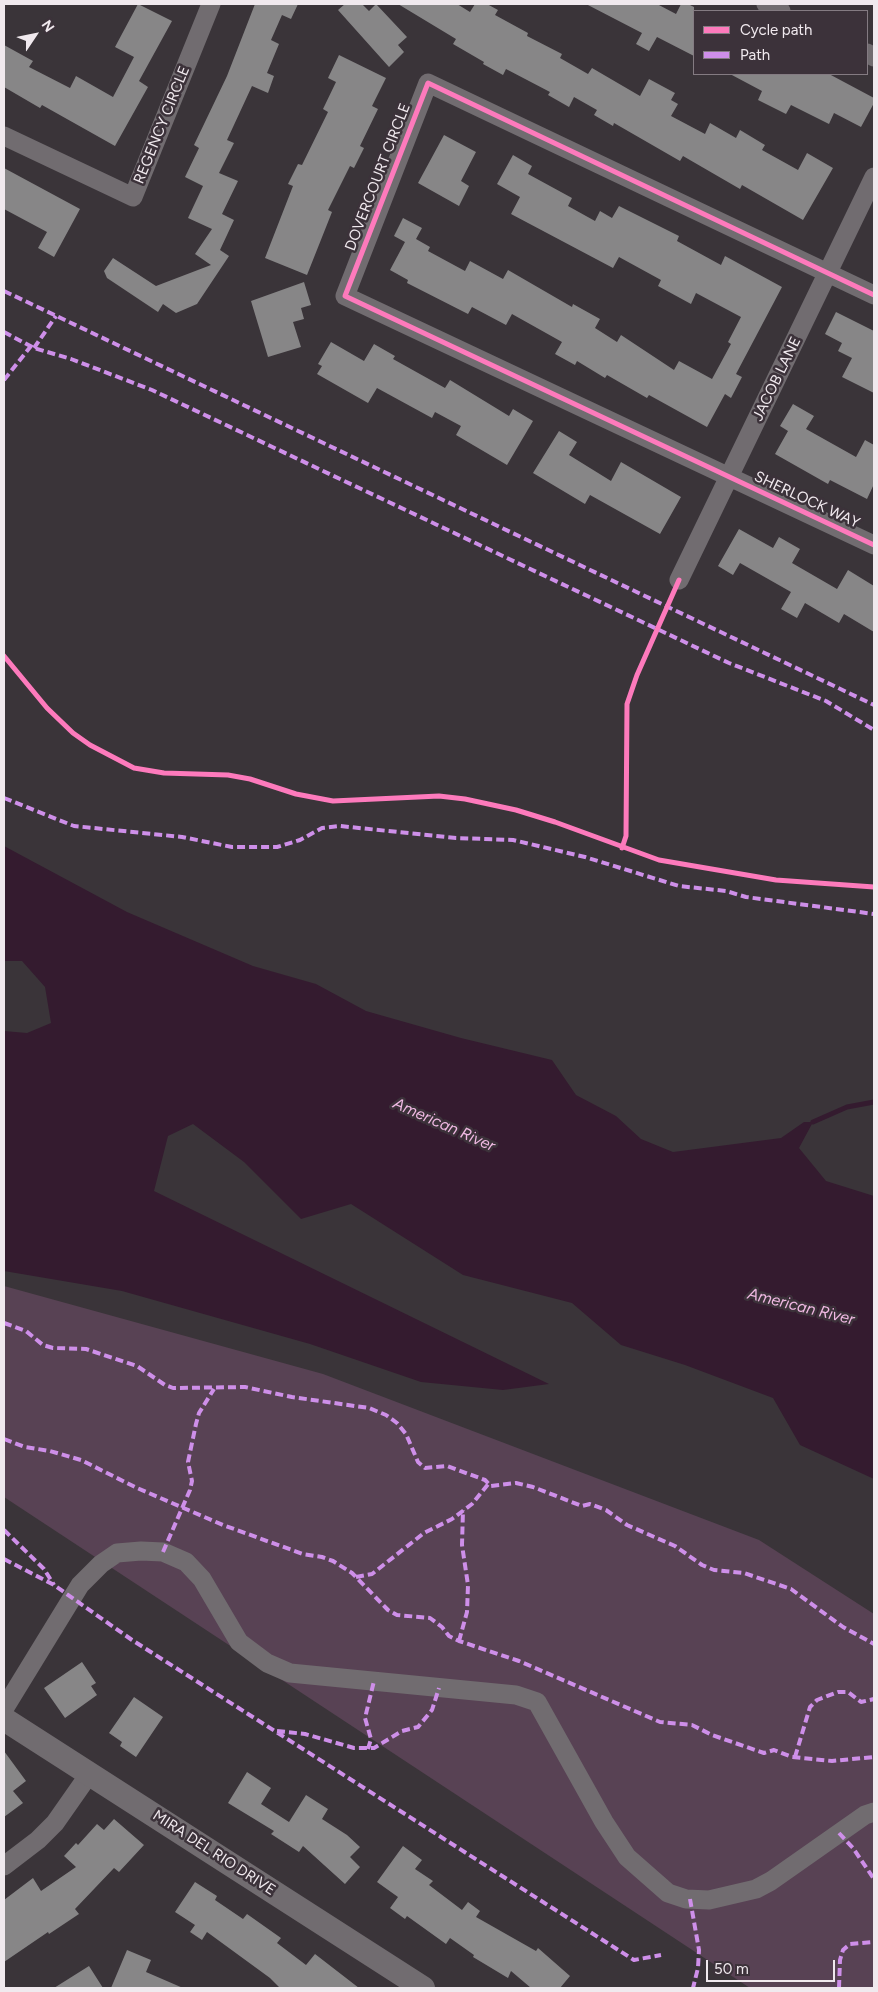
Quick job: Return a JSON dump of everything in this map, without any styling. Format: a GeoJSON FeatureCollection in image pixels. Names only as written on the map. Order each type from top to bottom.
{"type":"FeatureCollection","features":[{"type":"Feature","properties":{"kind":"street","name":"REGENCY CIRCLE"},"geometry":{"type":"LineString","coordinates":[[4,136],[133,197],[211,4]]}},
{"type":"Feature","properties":{"kind":"street"},"geometry":{"type":"LineString","coordinates":[[766,4],[779,10]]}},
{"type":"Feature","properties":{"kind":"street","name":"DOVERCOURT CIRCLE"},"geometry":{"type":"LineString","coordinates":[[729,477],[345,296],[428,83],[828,273]]}},
{"type":"Feature","properties":{"kind":"street","name":"JACOB LANE"},"geometry":{"type":"LineString","coordinates":[[679,580],[874,178]]}},
{"type":"Feature","properties":{"kind":"street"},"geometry":{"type":"LineString","coordinates":[[828,273],[874,295]]}},
{"type":"Feature","properties":{"kind":"street","name":"SHERLOCK WAY"},"geometry":{"type":"LineString","coordinates":[[729,477],[874,545]]}},
{"type":"Feature","properties":{"kind":"street"},"geometry":{"type":"LineString","coordinates":[[4,1709],[80,1585],[101,1564],[117,1553],[163,1552],[186,1562],[202,1579],[240,1642],[267,1663],[290,1673],[516,1695],[537,1702],[604,1822],[627,1857],[668,1893],[686,1899],[709,1900],[756,1889],[771,1881],[865,1815],[874,1812]]}},
{"type":"Feature","properties":{"kind":"street","name":"MIRA DEL RIO DRIVE"},"geometry":{"type":"LineString","coordinates":[[4,1720],[90,1773],[423,1988]]}},
{"type":"Feature","properties":{"kind":"street"},"geometry":{"type":"LineString","coordinates":[[4,1866],[38,1840],[55,1823],[90,1773]]}},
{"type":"Feature","properties":{"kind":"shaded area"},"geometry":{"type":"Polygon","coordinates":[[[4,1286],[323,1374],[759,1540],[874,1614],[874,1988],[750,1988],[4,1497],[4,1286]]]}},
{"type":"Feature","properties":{"kind":"water","name":"American River"},"geometry":{"type":"Polygon","coordinates":[[[4,846],[127,912],[253,966],[316,984],[366,1011],[461,1038],[552,1060],[576,1095],[616,1116],[641,1139],[673,1152],[781,1138],[804,1122],[813,1122],[799,1148],[826,1181],[874,1196],[874,1479],[800,1445],[773,1398],[685,1365],[621,1345],[572,1303],[463,1275],[351,1204],[301,1219],[244,1162],[193,1124],[168,1136],[154,1191],[549,1384],[503,1390],[421,1382],[310,1344],[122,1291],[4,1271],[4,1031],[27,1033],[51,1023],[45,987],[22,961],[4,961],[4,846]]]}},
{"type":"Feature","properties":{"kind":"building"},"geometry":{"type":"Polygon","coordinates":[[[138,4],[172,21],[139,81],[148,87],[115,146],[42,105],[40,108],[4,87],[4,45],[33,61],[29,67],[70,88],[76,76],[113,97],[134,57],[115,47],[138,4]]]}},
{"type":"Feature","properties":{"kind":"building"},"geometry":{"type":"Polygon","coordinates":[[[255,4],[298,4],[291,19],[282,15],[271,40],[279,44],[267,73],[274,76],[268,93],[252,86],[227,140],[234,143],[219,173],[238,181],[222,214],[234,220],[220,250],[229,256],[197,304],[176,313],[163,304],[158,312],[107,278],[104,271],[113,258],[156,286],[211,265],[195,254],[212,229],[188,218],[203,186],[185,177],[199,148],[194,145],[227,76],[255,4]]]}},
{"type":"Feature","properties":{"kind":"building"},"geometry":{"type":"Polygon","coordinates":[[[345,4],[362,4],[369,11],[376,4],[407,37],[398,45],[404,52],[389,67],[338,10],[345,4]]]}},
{"type":"Feature","properties":{"kind":"building"},"geometry":{"type":"Polygon","coordinates":[[[398,4],[457,4],[470,12],[475,4],[487,4],[498,10],[495,15],[528,33],[527,36],[562,54],[560,58],[588,74],[592,68],[640,96],[649,79],[675,93],[671,100],[678,104],[671,116],[705,134],[710,123],[736,138],[740,130],[765,145],[762,150],[798,170],[807,153],[833,168],[803,220],[742,185],[740,189],[683,156],[680,161],[614,123],[613,126],[594,115],[597,110],[574,97],[569,107],[548,95],[550,92],[506,69],[503,75],[453,44],[456,39],[398,4]]]}},
{"type":"Feature","properties":{"kind":"building"},"geometry":{"type":"Polygon","coordinates":[[[586,4],[657,4],[676,14],[681,4],[688,4],[694,7],[693,55],[657,37],[649,51],[636,44],[642,33],[586,4]]]}},
{"type":"Feature","properties":{"kind":"building"},"geometry":{"type":"Polygon","coordinates":[[[339,55],[386,78],[372,106],[378,109],[360,146],[364,148],[354,168],[350,166],[328,210],[332,212],[307,275],[265,258],[293,186],[288,184],[298,164],[302,165],[328,112],[323,109],[336,82],[328,78],[339,55]]]}},
{"type":"Feature","properties":{"kind":"building"},"geometry":{"type":"Polygon","coordinates":[[[732,75],[831,75],[874,98],[874,103],[861,127],[834,113],[829,124],[791,105],[786,114],[758,100],[762,91],[732,75]]]}},
{"type":"Feature","properties":{"kind":"building"},"geometry":{"type":"Polygon","coordinates":[[[444,135],[476,152],[461,181],[469,186],[459,206],[418,183],[444,135]]]}},
{"type":"Feature","properties":{"kind":"building"},"geometry":{"type":"Polygon","coordinates":[[[513,155],[532,166],[528,174],[572,198],[568,206],[595,221],[600,211],[612,218],[619,206],[679,236],[677,241],[721,265],[725,256],[782,287],[736,374],[742,377],[731,398],[725,394],[707,427],[649,395],[647,398],[607,375],[605,378],[577,361],[575,365],[555,354],[562,342],[512,314],[506,325],[472,307],[468,314],[407,283],[408,280],[390,270],[405,242],[394,236],[403,218],[422,228],[416,239],[430,247],[428,251],[465,271],[470,261],[503,279],[508,270],[572,307],[573,304],[600,319],[595,328],[617,342],[621,335],[674,370],[679,361],[712,379],[731,344],[728,342],[741,317],[696,293],[691,304],[658,286],[661,280],[619,257],[613,268],[511,214],[520,197],[497,184],[513,155]]]}},
{"type":"Feature","properties":{"kind":"building"},"geometry":{"type":"Polygon","coordinates":[[[4,168],[80,209],[54,257],[38,248],[47,232],[4,209],[4,168]]]}},
{"type":"Feature","properties":{"kind":"building"},"geometry":{"type":"Polygon","coordinates":[[[304,282],[311,305],[301,308],[304,319],[293,322],[301,347],[268,357],[251,301],[304,282]]]}},
{"type":"Feature","properties":{"kind":"building"},"geometry":{"type":"Polygon","coordinates":[[[836,312],[874,331],[874,393],[842,377],[852,358],[838,351],[842,343],[825,334],[836,312]]]}},
{"type":"Feature","properties":{"kind":"building"},"geometry":{"type":"Polygon","coordinates":[[[331,342],[364,361],[374,344],[395,356],[393,359],[445,388],[450,380],[509,416],[513,409],[533,421],[507,465],[456,435],[461,426],[435,412],[432,418],[377,388],[368,403],[317,374],[322,366],[318,364],[331,342]]]}},
{"type":"Feature","properties":{"kind":"building"},"geometry":{"type":"Polygon","coordinates":[[[793,404],[814,416],[806,429],[856,457],[865,440],[874,445],[874,484],[867,499],[830,480],[828,484],[775,454],[788,431],[780,426],[793,404]]]}},
{"type":"Feature","properties":{"kind":"building"},"geometry":{"type":"Polygon","coordinates":[[[559,431],[577,442],[569,455],[611,481],[621,462],[681,497],[660,534],[590,495],[585,504],[533,473],[559,431]]]}},
{"type":"Feature","properties":{"kind":"building"},"geometry":{"type":"Polygon","coordinates":[[[739,529],[773,548],[779,537],[800,549],[792,563],[837,589],[848,570],[874,586],[874,632],[844,614],[839,623],[805,603],[797,618],[781,609],[791,592],[740,563],[733,575],[718,566],[739,529]]]}},
{"type":"Feature","properties":{"kind":"building"},"geometry":{"type":"Polygon","coordinates":[[[82,1662],[96,1683],[91,1686],[97,1695],[65,1718],[44,1688],[82,1662]]]}},
{"type":"Feature","properties":{"kind":"building"},"geometry":{"type":"Polygon","coordinates":[[[134,1697],[163,1717],[136,1757],[120,1746],[122,1742],[109,1733],[134,1697]]]}},
{"type":"Feature","properties":{"kind":"building"},"geometry":{"type":"Polygon","coordinates":[[[4,1751],[26,1781],[13,1791],[23,1803],[4,1817],[4,1751]]]}},
{"type":"Feature","properties":{"kind":"building"},"geometry":{"type":"Polygon","coordinates":[[[247,1772],[271,1788],[261,1804],[289,1822],[306,1795],[328,1809],[322,1819],[347,1835],[360,1847],[350,1857],[360,1867],[345,1884],[303,1846],[299,1852],[271,1834],[274,1831],[228,1803],[247,1772]]]}},
{"type":"Feature","properties":{"kind":"building"},"geometry":{"type":"Polygon","coordinates":[[[114,1819],[144,1845],[119,1872],[114,1868],[75,1909],[79,1914],[49,1934],[48,1932],[4,1962],[4,1900],[33,1878],[41,1891],[76,1867],[64,1856],[76,1843],[78,1845],[97,1824],[104,1830],[114,1819]]]}},
{"type":"Feature","properties":{"kind":"building"},"geometry":{"type":"Polygon","coordinates":[[[403,1846],[422,1860],[415,1869],[433,1881],[429,1885],[462,1910],[468,1902],[480,1911],[476,1917],[536,1951],[538,1948],[570,1976],[560,1988],[531,1988],[511,1971],[508,1978],[473,1957],[474,1955],[450,1938],[446,1944],[407,1916],[405,1919],[390,1908],[398,1897],[377,1882],[403,1846]]]}},
{"type":"Feature","properties":{"kind":"building"},"geometry":{"type":"Polygon","coordinates":[[[195,1882],[217,1896],[215,1900],[243,1919],[247,1914],[281,1938],[277,1943],[306,1965],[315,1954],[359,1988],[280,1988],[270,1978],[207,1932],[202,1940],[190,1932],[195,1925],[175,1912],[195,1882]]]}},
{"type":"Feature","properties":{"kind":"building"},"geometry":{"type":"Polygon","coordinates":[[[127,1950],[151,1960],[146,1972],[183,1988],[111,1988],[127,1950]]]}},
{"type":"Feature","properties":{"kind":"building"},"geometry":{"type":"Polygon","coordinates":[[[89,1966],[103,1988],[54,1988],[89,1966]]]}},
{"type":"Feature","properties":{"kind":"waterway"},"geometry":{"type":"LineString","coordinates":[[813,1122],[847,1107],[874,1102]]}},
{"type":"Feature","properties":{"kind":"marked path"},"geometry":{"type":"LineString","coordinates":[[4,291],[874,705]]}},
{"type":"Feature","properties":{"kind":"marked path"},"geometry":{"type":"LineString","coordinates":[[34,348],[56,316]]}},
{"type":"Feature","properties":{"kind":"marked path"},"geometry":{"type":"LineString","coordinates":[[4,332],[34,348],[71,359],[152,390],[729,663],[826,701],[874,730]]}},
{"type":"Feature","properties":{"kind":"marked path"},"geometry":{"type":"LineString","coordinates":[[4,380],[31,346]]}},
{"type":"Feature","properties":{"kind":"marked path"},"geometry":{"type":"LineString","coordinates":[[4,798],[74,826],[182,837],[232,847],[277,847],[300,840],[322,828],[340,826],[456,838],[513,840],[585,857],[679,886],[726,891],[746,897],[874,914]]}},
{"type":"Feature","properties":{"kind":"marked path"},"geometry":{"type":"LineString","coordinates":[[4,1323],[26,1331],[43,1345],[53,1348],[86,1349],[137,1366],[165,1385],[173,1388],[245,1387],[292,1397],[369,1408],[386,1415],[397,1423],[406,1434],[418,1462],[425,1468],[447,1466],[485,1480],[491,1486],[516,1483],[533,1487],[582,1506],[590,1504],[606,1510],[627,1525],[675,1546],[702,1565],[714,1570],[744,1573],[791,1589],[843,1627],[874,1644]]}},
{"type":"Feature","properties":{"kind":"marked path"},"geometry":{"type":"LineString","coordinates":[[163,1552],[190,1490],[192,1481],[188,1462],[196,1424],[199,1413],[214,1389]]}},
{"type":"Feature","properties":{"kind":"marked path"},"geometry":{"type":"LineString","coordinates":[[4,1439],[25,1447],[50,1451],[81,1460],[137,1488],[223,1525],[303,1554],[333,1561],[352,1573],[388,1610],[397,1615],[430,1618],[442,1627],[449,1636],[459,1641],[519,1661],[660,1722],[692,1725],[712,1735],[764,1753],[774,1750],[792,1757],[832,1761],[874,1757]]}},
{"type":"Feature","properties":{"kind":"marked path"},"geometry":{"type":"LineString","coordinates":[[356,1577],[372,1574],[424,1533],[452,1519],[472,1504],[489,1483]]}},
{"type":"Feature","properties":{"kind":"marked path"},"geometry":{"type":"LineString","coordinates":[[459,1641],[467,1612],[468,1585],[462,1545],[463,1510]]}},
{"type":"Feature","properties":{"kind":"marked path"},"geometry":{"type":"LineString","coordinates":[[4,1530],[44,1569],[54,1585]]}},
{"type":"Feature","properties":{"kind":"marked path"},"geometry":{"type":"LineString","coordinates":[[4,1559],[54,1585],[132,1640],[634,1960],[661,1955]]}},
{"type":"Feature","properties":{"kind":"marked path"},"geometry":{"type":"LineString","coordinates":[[368,1749],[371,1739],[365,1718],[374,1681]]}},
{"type":"Feature","properties":{"kind":"marked path"},"geometry":{"type":"LineString","coordinates":[[277,1731],[305,1734],[354,1748],[374,1748],[402,1731],[418,1727],[432,1710],[439,1688]]}},
{"type":"Feature","properties":{"kind":"marked path"},"geometry":{"type":"LineString","coordinates":[[795,1757],[810,1707],[817,1700],[838,1692],[848,1692],[861,1702],[874,1699]]}},
{"type":"Feature","properties":{"kind":"marked path"},"geometry":{"type":"LineString","coordinates":[[839,1833],[853,1848],[874,1879]]}},
{"type":"Feature","properties":{"kind":"marked path"},"geometry":{"type":"LineString","coordinates":[[690,1899],[699,1950],[698,1968],[693,1988]]}},
{"type":"Feature","properties":{"kind":"marked path"},"geometry":{"type":"LineString","coordinates":[[839,1988],[840,1960],[843,1950],[850,1944],[874,1942]]}},
{"type":"Feature","properties":{"kind":"cycle path"},"geometry":{"type":"LineString","coordinates":[[874,295],[428,83],[345,296],[874,545]]}},
{"type":"Feature","properties":{"kind":"cycle path"},"geometry":{"type":"LineString","coordinates":[[622,848],[626,836],[627,704],[637,675],[679,580]]}},
{"type":"Feature","properties":{"kind":"cycle path"},"geometry":{"type":"LineString","coordinates":[[4,656],[47,708],[73,733],[90,745],[134,768],[164,773],[228,775],[250,779],[296,794],[333,801],[439,796],[465,799],[516,810],[555,822],[659,860],[776,880],[874,887]]}}]}
